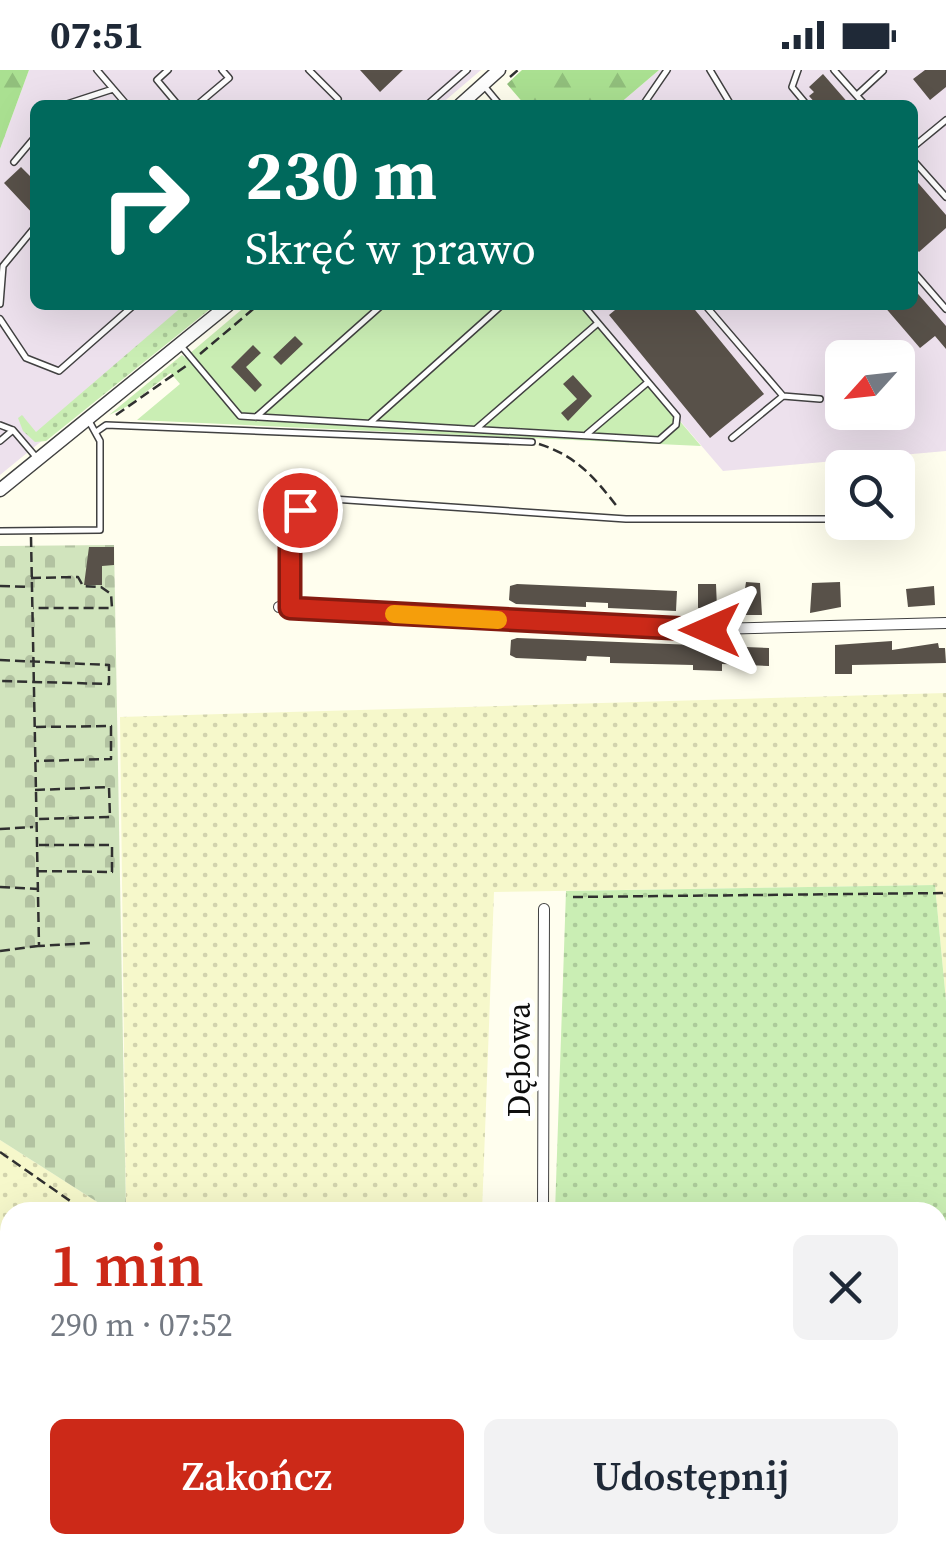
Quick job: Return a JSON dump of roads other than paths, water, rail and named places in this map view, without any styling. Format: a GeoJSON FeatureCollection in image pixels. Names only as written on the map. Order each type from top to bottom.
{"type":"FeatureCollection","features":[{"type":"Feature","properties":{"kind":"street"},"geometry":{"type":"LineString","coordinates":[[466,100],[499,70]]}},
{"type":"Feature","properties":{"kind":"street"},"geometry":{"type":"LineString","coordinates":[[0,490],[38,459],[92,427],[179,344],[222,310]]}},
{"type":"Feature","properties":{"kind":"street"},"geometry":{"type":"LineString","coordinates":[[285,607],[675,630],[946,623]]}},
{"type":"Feature","properties":{"kind":"street","name":"Dębowa"},"geometry":{"type":"LineString","coordinates":[[543,1202],[544,908]]}},
{"type":"Feature","properties":{"kind":"lane"},"geometry":{"type":"LineString","coordinates":[[96,70],[123,100]]}},
{"type":"Feature","properties":{"kind":"lane"},"geometry":{"type":"LineString","coordinates":[[168,70],[157,80],[174,100]]}},
{"type":"Feature","properties":{"kind":"lane"},"geometry":{"type":"LineString","coordinates":[[203,100],[229,78],[222,70]]}},
{"type":"Feature","properties":{"kind":"lane"},"geometry":{"type":"LineString","coordinates":[[309,70],[338,99]]}},
{"type":"Feature","properties":{"kind":"lane"},"geometry":{"type":"LineString","coordinates":[[434,100],[467,70]]}},
{"type":"Feature","properties":{"kind":"lane"},"geometry":{"type":"LineString","coordinates":[[646,100],[667,70]]}},
{"type":"Feature","properties":{"kind":"lane"},"geometry":{"type":"LineString","coordinates":[[710,70],[728,100]]}},
{"type":"Feature","properties":{"kind":"lane"},"geometry":{"type":"LineString","coordinates":[[798,70],[792,87],[804,100]]}},
{"type":"Feature","properties":{"kind":"lane"},"geometry":{"type":"LineString","coordinates":[[834,70],[861,100]]}},
{"type":"Feature","properties":{"kind":"lane"},"geometry":{"type":"LineString","coordinates":[[857,96],[884,72]]}},
{"type":"Feature","properties":{"kind":"lane"},"geometry":{"type":"LineString","coordinates":[[483,85],[496,100]]}},
{"type":"Feature","properties":{"kind":"lane"},"geometry":{"type":"LineString","coordinates":[[78,100],[113,88]]}},
{"type":"Feature","properties":{"kind":"lane"},"geometry":{"type":"LineString","coordinates":[[918,143],[946,120]]}},
{"type":"Feature","properties":{"kind":"lane"},"geometry":{"type":"LineString","coordinates":[[14,162],[30,142]]}},
{"type":"Feature","properties":{"kind":"lane"},"geometry":{"type":"LineString","coordinates":[[918,166],[946,197]]}},
{"type":"Feature","properties":{"kind":"lane"},"geometry":{"type":"LineString","coordinates":[[0,304],[2,266],[30,233]]}},
{"type":"Feature","properties":{"kind":"lane"},"geometry":{"type":"LineString","coordinates":[[918,277],[946,309]]}},
{"type":"Feature","properties":{"kind":"lane"},"geometry":{"type":"LineString","coordinates":[[0,319],[26,358],[58,371],[128,310]]}},
{"type":"Feature","properties":{"kind":"lane"},"geometry":{"type":"LineString","coordinates":[[254,419],[376,310]]}},
{"type":"Feature","properties":{"kind":"lane"},"geometry":{"type":"LineString","coordinates":[[368,424],[496,310]]}},
{"type":"Feature","properties":{"kind":"lane"},"geometry":{"type":"LineString","coordinates":[[179,344],[240,416],[254,419],[659,440],[676,425],[677,416],[588,310]]}},
{"type":"Feature","properties":{"kind":"lane"},"geometry":{"type":"LineString","coordinates":[[708,310],[783,396],[820,400]]}},
{"type":"Feature","properties":{"kind":"lane"},"geometry":{"type":"LineString","coordinates":[[474,430],[598,323]]}},
{"type":"Feature","properties":{"kind":"lane"},"geometry":{"type":"LineString","coordinates":[[585,436],[648,382]]}},
{"type":"Feature","properties":{"kind":"lane"},"geometry":{"type":"LineString","coordinates":[[732,438],[783,396]]}},
{"type":"Feature","properties":{"kind":"lane"},"geometry":{"type":"LineString","coordinates":[[0,425],[13,430],[38,459]]}},
{"type":"Feature","properties":{"kind":"lane"},"geometry":{"type":"LineString","coordinates":[[0,531],[100,530],[100,441],[92,427],[532,442]]}},
{"type":"Feature","properties":{"kind":"lane"},"geometry":{"type":"LineString","coordinates":[[0,441],[13,430]]}},
{"type":"Feature","properties":{"kind":"lane"},"geometry":{"type":"LineString","coordinates":[[285,607],[290,524],[300,510],[318,498],[626,518],[825,519]]}}]}
